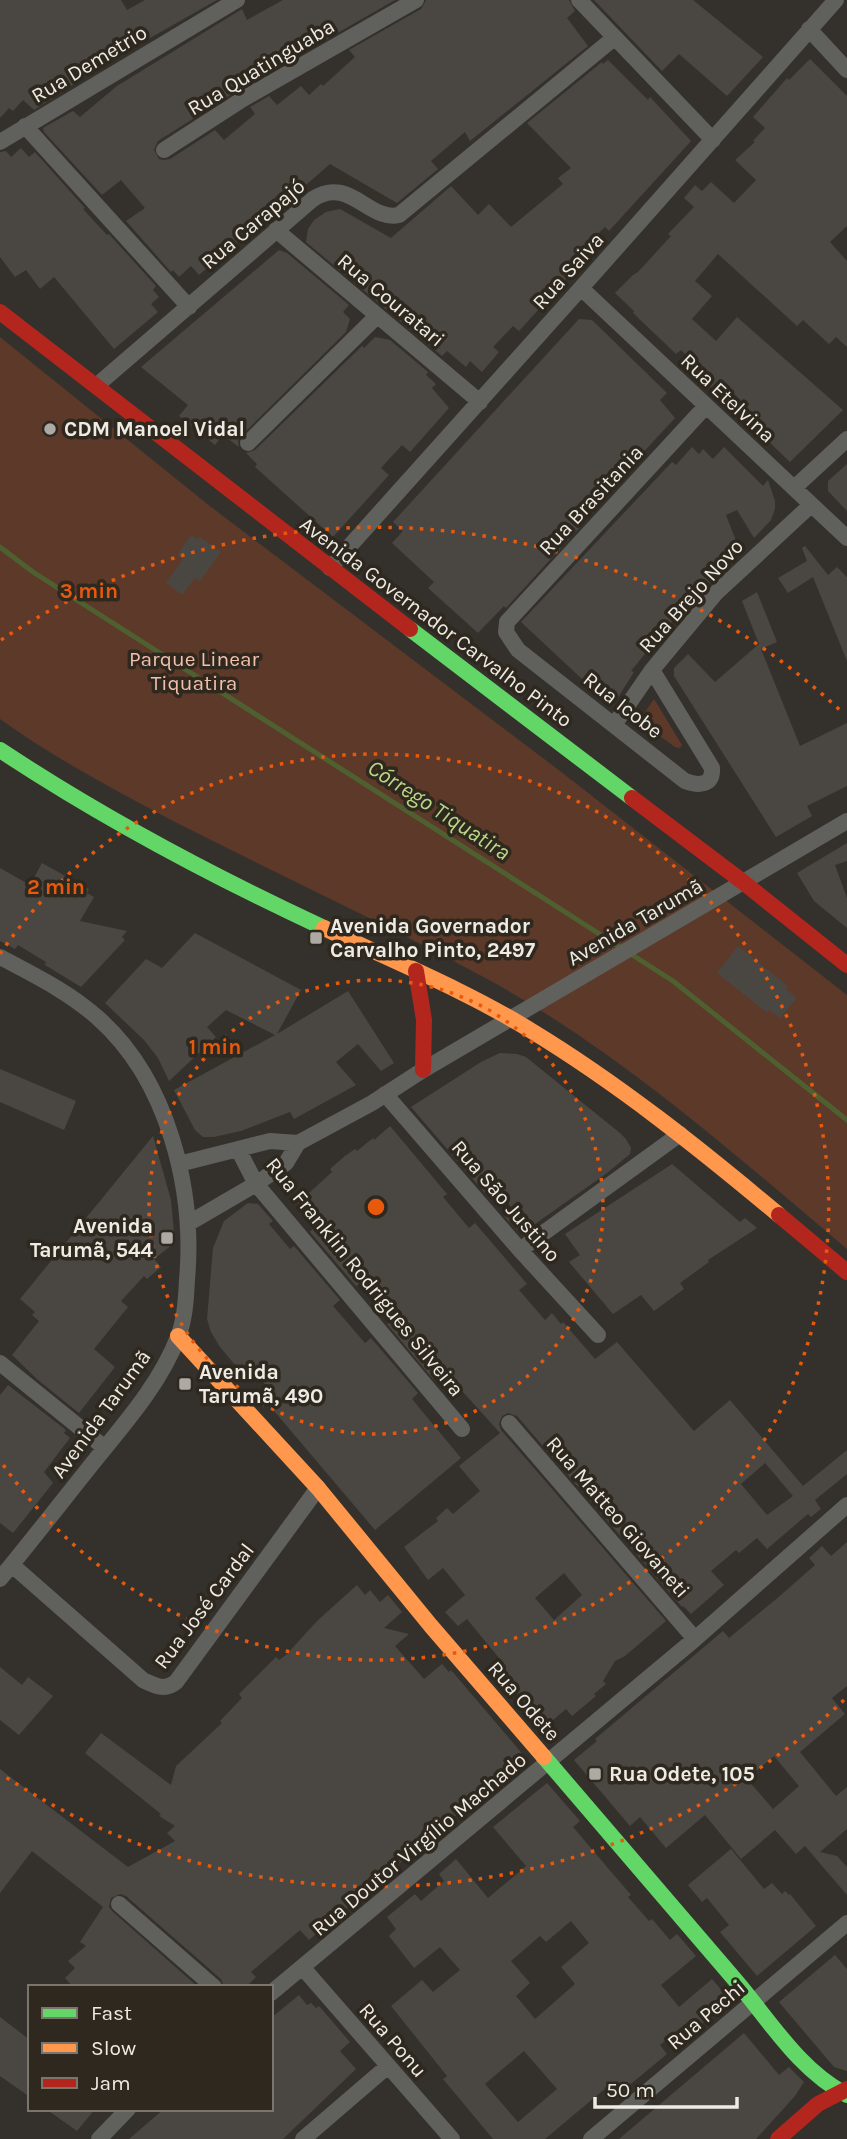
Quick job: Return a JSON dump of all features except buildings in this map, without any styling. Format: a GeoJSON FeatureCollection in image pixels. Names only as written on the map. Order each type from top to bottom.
{"type":"FeatureCollection","features":[{"type":"Feature","properties":{"kind":"main road","name":"Avenida Governador Carvalho Pinto"},"geometry":{"type":"LineString","coordinates":[[0,312],[847,965]]}},
{"type":"Feature","properties":{"kind":"main road"},"geometry":{"type":"LineString","coordinates":[[2,757],[103,817],[249,894],[511,1018],[560,1048],[680,1134],[847,1272]]}},
{"type":"Feature","properties":{"kind":"main road"},"geometry":{"type":"LineString","coordinates":[[416,971],[426,1032],[424,1070]]}},
{"type":"Feature","properties":{"kind":"main road","name":"Rua Odete"},"geometry":{"type":"LineString","coordinates":[[178,1336],[318,1488],[431,1626],[802,2060],[844,2092]]}},
{"type":"Feature","properties":{"kind":"main road"},"geometry":{"type":"LineString","coordinates":[[778,2139],[803,2115],[844,2092]]}},
{"type":"Feature","properties":{"kind":"street","name":"Rua Demetrio"},"geometry":{"type":"LineString","coordinates":[[0,142],[237,0]]}},
{"type":"Feature","properties":{"kind":"street","name":"Rua Quatinguaba"},"geometry":{"type":"LineString","coordinates":[[164,150],[243,99],[416,0]]}},
{"type":"Feature","properties":{"kind":"street"},"geometry":{"type":"LineString","coordinates":[[579,0],[712,140]]}},
{"type":"Feature","properties":{"kind":"street","name":"Rua Saiva"},"geometry":{"type":"LineString","coordinates":[[330,568],[836,0]]}},
{"type":"Feature","properties":{"kind":"street"},"geometry":{"type":"LineString","coordinates":[[809,29],[847,69]]}},
{"type":"Feature","properties":{"kind":"street","name":"Rua Carapajó"},"geometry":{"type":"LineString","coordinates":[[96,386],[313,199],[322,193],[341,192],[388,216],[399,215],[614,38]]}},
{"type":"Feature","properties":{"kind":"street"},"geometry":{"type":"LineString","coordinates":[[26,126],[189,307]]}},
{"type":"Feature","properties":{"kind":"street","name":"Rua Couratari"},"geometry":{"type":"LineString","coordinates":[[276,230],[480,402]]}},
{"type":"Feature","properties":{"kind":"street","name":"Rua Etelvina"},"geometry":{"type":"LineString","coordinates":[[581,288],[847,538]]}},
{"type":"Feature","properties":{"kind":"street"},"geometry":{"type":"LineString","coordinates":[[248,443],[377,316]]}},
{"type":"Feature","properties":{"kind":"street","name":"Rua Brasitania"},"geometry":{"type":"LineString","coordinates":[[507,622],[706,406]]}},
{"type":"Feature","properties":{"kind":"street"},"geometry":{"type":"LineString","coordinates":[[794,488],[847,439]]}},
{"type":"Feature","properties":{"kind":"street","name":"Rua Brejo Novo"},"geometry":{"type":"LineString","coordinates":[[614,725],[652,670],[716,593],[811,505]]}},
{"type":"Feature","properties":{"kind":"street","name":"Rua Icobe"},"geometry":{"type":"LineString","coordinates":[[507,622],[506,632],[518,650],[685,781],[703,785],[713,775],[712,768],[652,670]]}},
{"type":"Feature","properties":{"kind":"street","name":"Avenida Tarumã"},"geometry":{"type":"LineString","coordinates":[[0,1579],[141,1401],[163,1368],[178,1336],[185,1307],[189,1223],[286,1163],[298,1143],[847,821]]}},
{"type":"Feature","properties":{"kind":"street"},"geometry":{"type":"LineString","coordinates":[[0,957],[59,988],[79,1003],[99,1019],[135,1060],[163,1112],[179,1164],[189,1223]]}},
{"type":"Feature","properties":{"kind":"street","name":"Rua São Justino"},"geometry":{"type":"LineString","coordinates":[[385,1094],[520,1250],[598,1335]]}},
{"type":"Feature","properties":{"kind":"street"},"geometry":{"type":"LineString","coordinates":[[520,1250],[680,1134]]}},
{"type":"Feature","properties":{"kind":"street"},"geometry":{"type":"LineString","coordinates":[[179,1164],[270,1140],[298,1143]]}},
{"type":"Feature","properties":{"kind":"street","name":"Rua Franklin Rodrigues Silveira"},"geometry":{"type":"LineString","coordinates":[[238,1149],[256,1184],[462,1429]]}},
{"type":"Feature","properties":{"kind":"street"},"geometry":{"type":"LineString","coordinates":[[0,1363],[104,1448]]}},
{"type":"Feature","properties":{"kind":"street","name":"Rua Matteo Giovaneti"},"geometry":{"type":"LineString","coordinates":[[509,1423],[695,1639]]}},
{"type":"Feature","properties":{"kind":"street","name":"Rua José Cardal"},"geometry":{"type":"LineString","coordinates":[[12,1565],[143,1680],[163,1688],[171,1686],[318,1488]]}},
{"type":"Feature","properties":{"kind":"street","name":"Rua Doutor Virgílio Machado"},"geometry":{"type":"LineString","coordinates":[[273,1991],[549,1762],[845,1510]]}},
{"type":"Feature","properties":{"kind":"street"},"geometry":{"type":"LineString","coordinates":[[120,1904],[212,1985]]}},
{"type":"Feature","properties":{"kind":"street","name":"Rua Pechi"},"geometry":{"type":"LineString","coordinates":[[591,2139],[847,1923]]}},
{"type":"Feature","properties":{"kind":"street","name":"Rua Ponu"},"geometry":{"type":"LineString","coordinates":[[303,1968],[452,2139]]}},
{"type":"Feature","properties":{"kind":"street"},"geometry":{"type":"LineString","coordinates":[[303,2139],[388,2066]]}},
{"type":"Feature","properties":{"kind":"street"},"geometry":{"type":"LineString","coordinates":[[99,2139],[126,2111]]}},
{"type":"Feature","properties":{"kind":"green space","name":"Parque Linear Tiquatira"},"geometry":{"type":"Polygon","coordinates":[[[0,337],[211,507],[560,771],[847,995],[847,1249],[630,1071],[537,1008],[412,939],[132,799],[64,761],[0,719],[0,337]]]}},
{"type":"Feature","properties":{"kind":"green space"},"geometry":{"type":"Polygon","coordinates":[[[654,699],[682,745],[680,748],[639,721],[654,699]]]}},
{"type":"Feature","properties":{"kind":"waterway","name":"Córrego Tiquatira"},"geometry":{"type":"LineString","coordinates":[[0,547],[33,572],[673,981],[847,1120]]}},
{"type":"Feature","properties":{"kind":"traffic: fast"},"geometry":{"type":"LineString","coordinates":[[410,629],[632,798]]}},
{"type":"Feature","properties":{"kind":"traffic: fast"},"geometry":{"type":"LineString","coordinates":[[0,750],[159,845],[324,928]]}},
{"type":"Feature","properties":{"kind":"traffic: fast"},"geometry":{"type":"LineString","coordinates":[[544,1757],[736,1981],[786,2044],[814,2072],[847,2095]]}},
{"type":"Feature","properties":{"kind":"traffic: slow"},"geometry":{"type":"LineString","coordinates":[[324,928],[428,976],[530,1030],[595,1072],[658,1118],[779,1215]]}},
{"type":"Feature","properties":{"kind":"traffic: slow"},"geometry":{"type":"LineString","coordinates":[[178,1336],[318,1488],[431,1626],[544,1757]]}},
{"type":"Feature","properties":{"kind":"traffic: jam"},"geometry":{"type":"LineString","coordinates":[[0,312],[410,629]]}},
{"type":"Feature","properties":{"kind":"traffic: jam"},"geometry":{"type":"LineString","coordinates":[[632,798],[847,965]]}},
{"type":"Feature","properties":{"kind":"traffic: jam"},"geometry":{"type":"LineString","coordinates":[[416,971],[424,1020],[423,1070]]}},
{"type":"Feature","properties":{"kind":"traffic: jam"},"geometry":{"type":"LineString","coordinates":[[779,1215],[847,1272]]}},
{"type":"Feature","properties":{"kind":"traffic: jam"},"geometry":{"type":"LineString","coordinates":[[778,2139],[818,2104],[847,2089]]}},
{"type":"Feature","properties":{"kind":"place","name":"CDM Manoel Vidal"},"geometry":{"type":"Point","coordinates":[50,429]}},
{"type":"Feature","properties":{"kind":"place","name":"Avenida Governador Carvalho Pinto, 2497"},"geometry":{"type":"Point","coordinates":[316,938]}},
{"type":"Feature","properties":{"kind":"place","name":"Avenida Tarumã, 544"},"geometry":{"type":"Point","coordinates":[167,1238]}},
{"type":"Feature","properties":{"kind":"place","name":"Avenida Tarumã, 490"},"geometry":{"type":"Point","coordinates":[185,1384]}},
{"type":"Feature","properties":{"kind":"place","name":"Rua Odete, 105"},"geometry":{"type":"Point","coordinates":[595,1774]}}]}
